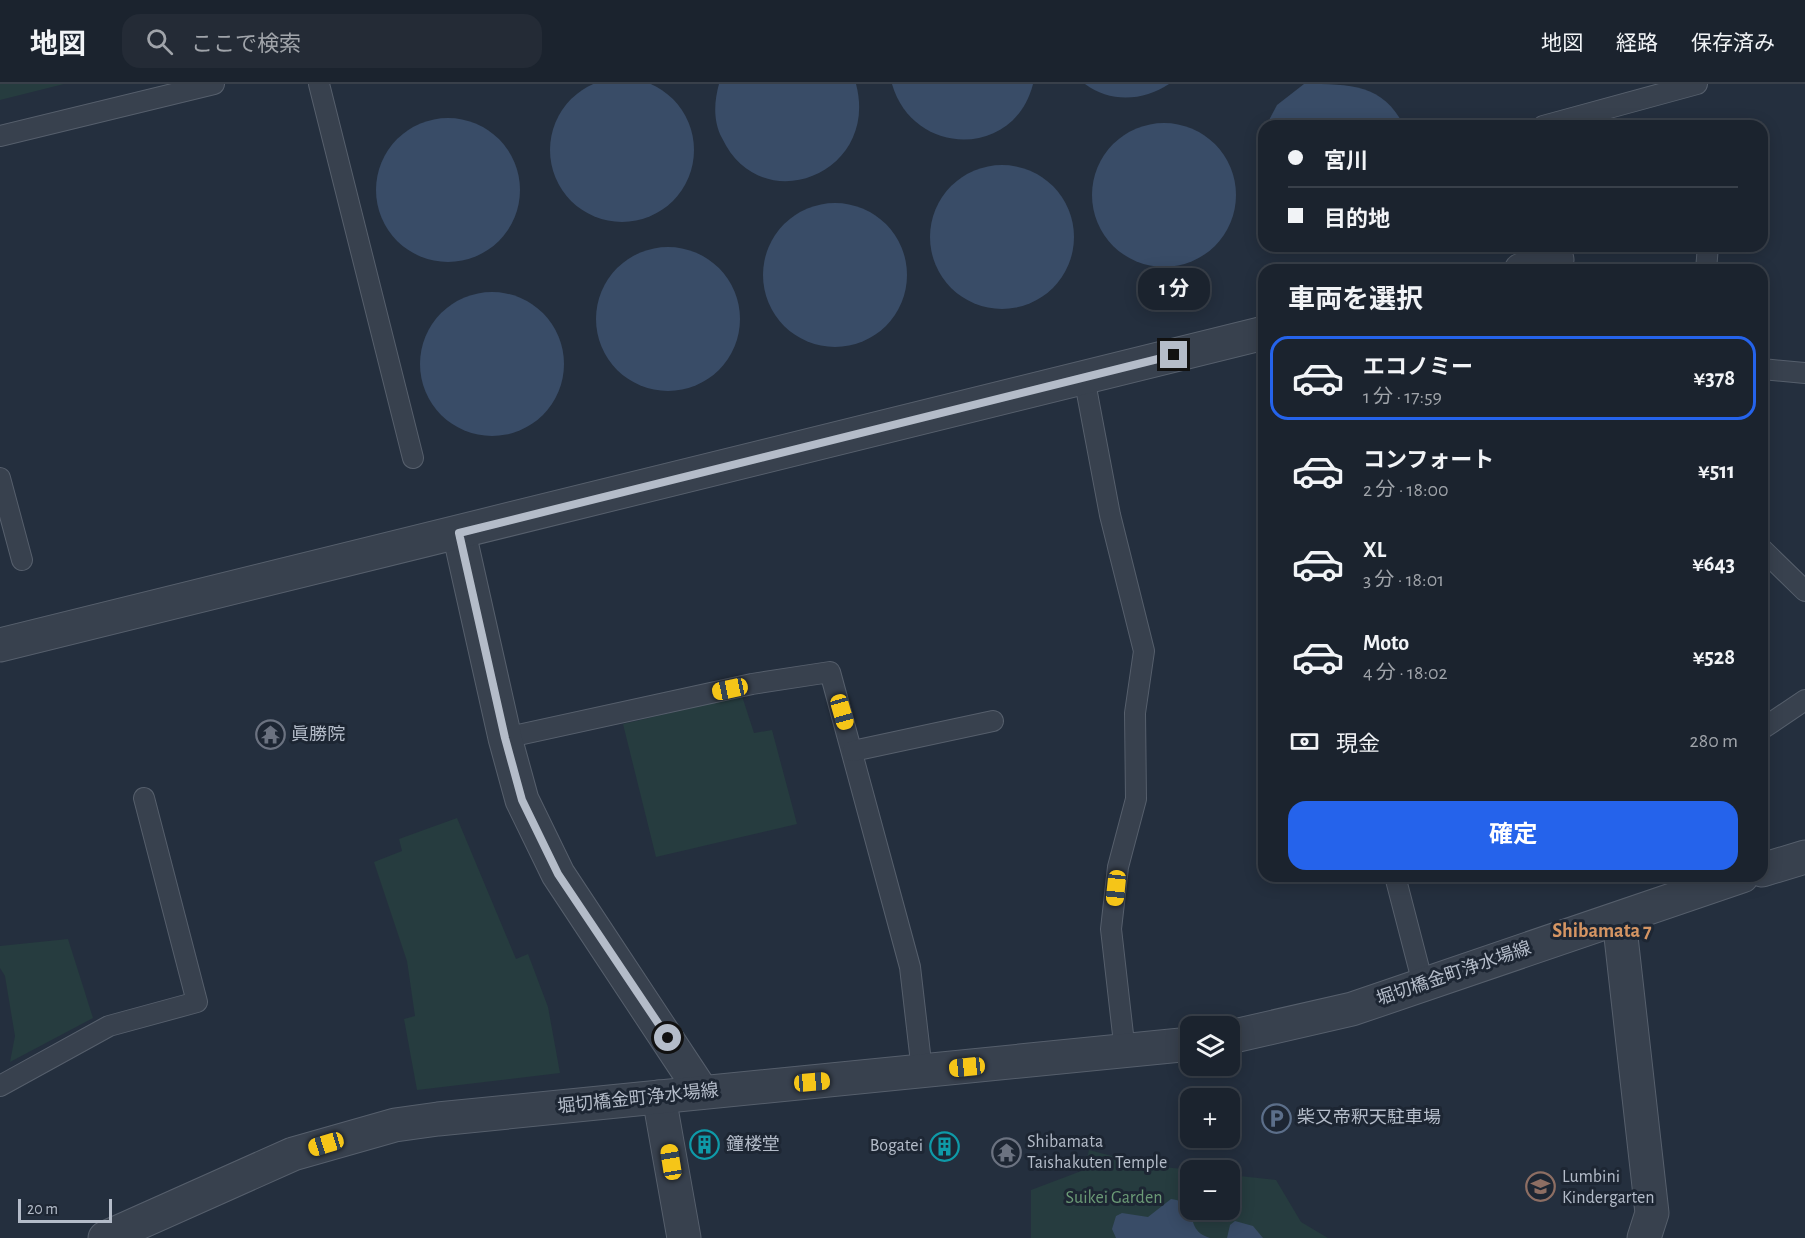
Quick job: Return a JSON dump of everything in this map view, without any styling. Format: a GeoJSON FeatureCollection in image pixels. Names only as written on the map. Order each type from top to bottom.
{"type":"FeatureCollection","features":[{"type":"Feature","properties":{"kind":"street"},"geometry":{"type":"LineString","coordinates":[[1543,264],[1557,260],[1555,252]]}},
{"type":"Feature","properties":{"kind":"street"},"geometry":{"type":"LineString","coordinates":[[0,645],[1258,334]]}},
{"type":"Feature","properties":{"kind":"street"},"geometry":{"type":"LineString","coordinates":[[459,533],[505,738],[522,800],[558,874],[702,1092]]}},
{"type":"Feature","properties":{"kind":"street"},"geometry":{"type":"LineString","coordinates":[[1768,868],[1805,857]]}},
{"type":"Feature","properties":{"kind":"street","name":"堀切橋金町浄水場線"},"geometry":{"type":"LineString","coordinates":[[1240,1035],[1352,1009],[1619,918],[1705,882]]}},
{"type":"Feature","properties":{"kind":"street"},"geometry":{"type":"LineString","coordinates":[[1619,918],[1652,1213],[1644,1238]]}},
{"type":"Feature","properties":{"kind":"street","name":"堀切橋金町浄水場線"},"geometry":{"type":"LineString","coordinates":[[105,1238],[293,1154],[395,1125],[702,1092],[1180,1045]]}},
{"type":"Feature","properties":{"kind":"street"},"geometry":{"type":"LineString","coordinates":[[659,1097],[684,1238]]}},
{"type":"Feature","properties":{"kind":"lane"},"geometry":{"type":"LineString","coordinates":[[0,136],[214,84]]}},
{"type":"Feature","properties":{"kind":"lane"},"geometry":{"type":"LineString","coordinates":[[319,84],[413,458]]}},
{"type":"Feature","properties":{"kind":"lane"},"geometry":{"type":"LineString","coordinates":[[1565,120],[1697,84]]}},
{"type":"Feature","properties":{"kind":"lane"},"geometry":{"type":"LineString","coordinates":[[1768,370],[1805,373]]}},
{"type":"Feature","properties":{"kind":"lane"},"geometry":{"type":"LineString","coordinates":[[1084,377],[1110,515],[1144,651],[1135,713],[1136,799],[1118,867],[1111,929],[1125,1052]]}},
{"type":"Feature","properties":{"kind":"lane"},"geometry":{"type":"LineString","coordinates":[[0,478],[22,560]]}},
{"type":"Feature","properties":{"kind":"lane"},"geometry":{"type":"LineString","coordinates":[[1768,555],[1805,591]]}},
{"type":"Feature","properties":{"kind":"lane"},"geometry":{"type":"LineString","coordinates":[[505,738],[752,684],[830,672],[910,967],[922,1071]]}},
{"type":"Feature","properties":{"kind":"lane"},"geometry":{"type":"LineString","coordinates":[[1768,725],[1805,700]]}},
{"type":"Feature","properties":{"kind":"lane"},"geometry":{"type":"LineString","coordinates":[[853,752],[993,721]]}},
{"type":"Feature","properties":{"kind":"lane"},"geometry":{"type":"LineString","coordinates":[[0,1086],[109,1026],[197,1002],[144,798]]}},
{"type":"Feature","properties":{"kind":"lane"},"geometry":{"type":"LineString","coordinates":[[1397,882],[1423,984]]}},
{"type":"Feature","properties":{"kind":"green space"},"geometry":{"type":"Polygon","coordinates":[[[0,84],[64,84],[0,100],[0,84]]]}},
{"type":"Feature","properties":{"kind":"green space"},"geometry":{"type":"Polygon","coordinates":[[[742,696],[754,733],[772,730],[797,824],[656,857],[623,724],[742,696]]]}},
{"type":"Feature","properties":{"kind":"green space"},"geometry":{"type":"Polygon","coordinates":[[[457,818],[516,959],[528,954],[548,1007],[560,1073],[417,1090],[404,1019],[415,1016],[407,961],[374,862],[402,851],[399,839],[457,818]]]}},
{"type":"Feature","properties":{"kind":"green space"},"geometry":{"type":"Polygon","coordinates":[[[68,939],[93,1018],[10,1062],[15,1036],[5,976],[0,968],[0,946],[68,939]]]}},
{"type":"Feature","properties":{"kind":"green space","name":"Suikei Garden"},"geometry":{"type":"Polygon","coordinates":[[[1089,1150],[1146,1165],[1180,1169],[1180,1220],[1240,1220],[1240,1176],[1276,1180],[1301,1222],[1328,1238],[1031,1238],[1031,1190],[1084,1170],[1089,1150]]]}},
{"type":"Feature","properties":{"kind":"water"},"geometry":{"type":"Polygon","coordinates":[[[622,78],[649,84],[662,90],[673,99],[682,110],[688,123],[694,150],[688,177],[682,190],[673,201],[662,210],[649,216],[622,222],[595,216],[582,210],[571,201],[562,190],[556,177],[550,150],[556,123],[562,110],[571,99],[582,90],[595,84],[622,78]]]}},
{"type":"Feature","properties":{"kind":"water"},"geometry":{"type":"Polygon","coordinates":[[[719,84],[856,84],[859,116],[851,142],[834,163],[813,176],[788,181],[763,177],[740,163],[722,138],[715,111],[719,84]]]}},
{"type":"Feature","properties":{"kind":"water"},"geometry":{"type":"Polygon","coordinates":[[[892,84],[1033,84],[1022,109],[1006,126],[986,136],[963,140],[941,136],[920,125],[903,108],[892,84]]]}},
{"type":"Feature","properties":{"kind":"water"},"geometry":{"type":"Polygon","coordinates":[[[1085,84],[1169,84],[1149,94],[1127,98],[1105,94],[1085,84]]]}},
{"type":"Feature","properties":{"kind":"water"},"geometry":{"type":"Polygon","coordinates":[[[1304,84],[1351,86],[1376,94],[1396,112],[1401,120],[1269,120],[1277,105],[1304,84]]]}},
{"type":"Feature","properties":{"kind":"water"},"geometry":{"type":"Polygon","coordinates":[[[448,118],[476,123],[499,139],[515,162],[520,190],[515,218],[499,241],[476,257],[448,262],[420,257],[397,241],[381,218],[376,190],[381,162],[397,139],[420,123],[448,118]]]}},
{"type":"Feature","properties":{"kind":"water"},"geometry":{"type":"Polygon","coordinates":[[[1164,123],[1192,128],[1215,144],[1231,167],[1236,195],[1231,223],[1215,246],[1192,262],[1164,267],[1136,262],[1113,246],[1097,223],[1092,195],[1097,167],[1113,144],[1136,128],[1164,123]]]}},
{"type":"Feature","properties":{"kind":"water"},"geometry":{"type":"Polygon","coordinates":[[[1002,165],[1030,170],[1053,186],[1069,209],[1074,237],[1069,265],[1053,288],[1030,304],[1002,309],[974,304],[951,288],[935,265],[930,237],[935,209],[951,186],[974,170],[1002,165]]]}},
{"type":"Feature","properties":{"kind":"water"},"geometry":{"type":"Polygon","coordinates":[[[835,203],[863,208],[886,224],[902,247],[907,275],[902,303],[886,326],[863,342],[835,347],[807,342],[784,326],[768,303],[763,275],[768,247],[784,224],[807,208],[835,203]]]}},
{"type":"Feature","properties":{"kind":"water"},"geometry":{"type":"Polygon","coordinates":[[[668,247],[696,252],[719,268],[735,291],[740,319],[735,347],[719,370],[696,386],[668,391],[640,386],[617,370],[601,347],[596,319],[601,291],[617,268],[640,252],[668,247]]]}},
{"type":"Feature","properties":{"kind":"water"},"geometry":{"type":"Polygon","coordinates":[[[492,292],[520,297],[543,313],[559,336],[564,364],[559,392],[543,415],[520,431],[492,436],[464,431],[441,415],[425,392],[420,364],[425,336],[441,313],[464,297],[492,292]]]}},
{"type":"Feature","properties":{"kind":"water"},"geometry":{"type":"Polygon","coordinates":[[[1171,1199],[1180,1201],[1180,1220],[1192,1220],[1196,1229],[1210,1238],[1116,1238],[1112,1229],[1116,1216],[1122,1213],[1148,1217],[1171,1199]]]}},
{"type":"Feature","properties":{"kind":"water"},"geometry":{"type":"Polygon","coordinates":[[[1235,1221],[1253,1226],[1263,1238],[1227,1238],[1230,1225],[1235,1221]]]}},
{"type":"Feature","properties":{"kind":"place","name":"眞勝院"},"geometry":{"type":"Point","coordinates":[270,735]}},
{"type":"Feature","properties":{"kind":"place","name":"柴又帝釈天駐車場"},"geometry":{"type":"Point","coordinates":[1276,1118]}},
{"type":"Feature","properties":{"kind":"place","name":"鐘楼堂"},"geometry":{"type":"Point","coordinates":[705,1145]}},
{"type":"Feature","properties":{"kind":"place","name":"Bogatei"},"geometry":{"type":"Point","coordinates":[944,1146]}},
{"type":"Feature","properties":{"kind":"place","name":"Shibamata Taishakuten Temple"},"geometry":{"type":"Point","coordinates":[1006,1152]}},
{"type":"Feature","properties":{"kind":"place","name":"Lumbini Kindergarten"},"geometry":{"type":"Point","coordinates":[1541,1187]}},
{"type":"Feature","properties":{"kind":"district","name":"Shibamata 7"},"geometry":{"type":"Point","coordinates":[1602,931]}},
{"type":"Feature","properties":{"kind":"route"},"geometry":{"type":"LineString","coordinates":[[668,1038],[592,929],[558,874],[522,800],[505,738],[459,533],[1174,355]]}}]}
